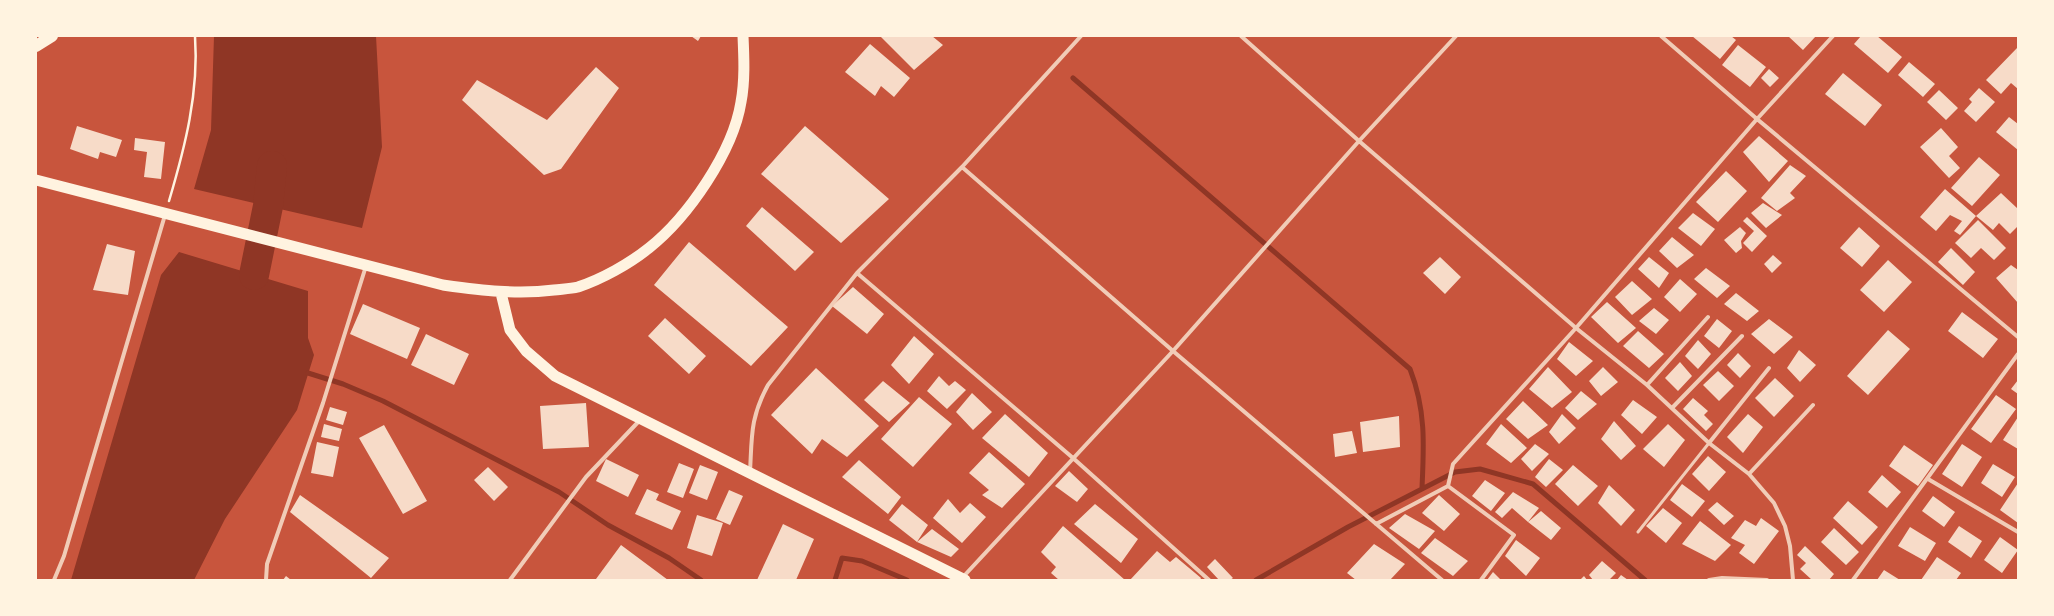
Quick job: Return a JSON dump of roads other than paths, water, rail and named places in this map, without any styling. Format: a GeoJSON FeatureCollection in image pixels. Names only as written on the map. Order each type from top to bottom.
{"type":"FeatureCollection","features":[{"type":"Feature","properties":{"kind":"highway"},"geometry":{"type":"LineString","coordinates":[[36,46],[52,36]]}},
{"type":"Feature","properties":{"kind":"highway"},"geometry":{"type":"LineString","coordinates":[[36,180],[443,285],[501,293],[534,292],[577,287],[614,271],[649,248],[682,215],[712,172],[731,136],[741,103],[744,60],[743,36]]}},
{"type":"Feature","properties":{"kind":"highway"},"geometry":{"type":"LineString","coordinates":[[501,293],[510,330],[526,351],[555,376],[640,420],[964,579]]}},
{"type":"Feature","properties":{"kind":"street"},"geometry":{"type":"LineString","coordinates":[[750,474],[752,421],[758,403],[768,385],[857,274],[962,167],[1081,36]]}},
{"type":"Feature","properties":{"kind":"street"},"geometry":{"type":"LineString","coordinates":[[1241,36],[1359,141],[1576,328],[1647,385],[1709,443],[1749,474],[1774,503],[1785,526],[1790,546],[1793,580]]}},
{"type":"Feature","properties":{"kind":"street"},"geometry":{"type":"LineString","coordinates":[[964,579],[1073,458],[1173,351],[1359,141],[1456,36]]}},
{"type":"Feature","properties":{"kind":"street"},"geometry":{"type":"LineString","coordinates":[[1661,36],[1757,119],[2018,337]]}},
{"type":"Feature","properties":{"kind":"street"},"geometry":{"type":"LineString","coordinates":[[1376,524],[1448,486],[1453,464],[1576,328],[1757,119],[1833,36]]}},
{"type":"Feature","properties":{"kind":"street"},"geometry":{"type":"LineString","coordinates":[[962,167],[1173,351],[1442,580]]}},
{"type":"Feature","properties":{"kind":"street"},"geometry":{"type":"LineString","coordinates":[[54,580],[64,556],[166,213]]}},
{"type":"Feature","properties":{"kind":"street"},"geometry":{"type":"LineString","coordinates":[[266,580],[268,564],[323,403],[366,265]]}},
{"type":"Feature","properties":{"kind":"street"},"geometry":{"type":"LineString","coordinates":[[857,274],[1073,458],[1209,580]]}},
{"type":"Feature","properties":{"kind":"street"},"geometry":{"type":"LineString","coordinates":[[1647,385],[1708,318]]}},
{"type":"Feature","properties":{"kind":"street"},"geometry":{"type":"LineString","coordinates":[[1672,408],[1742,336]]}},
{"type":"Feature","properties":{"kind":"street"},"geometry":{"type":"LineString","coordinates":[[1853,580],[2018,354]]}},
{"type":"Feature","properties":{"kind":"street"},"geometry":{"type":"LineString","coordinates":[[1709,443],[1769,368]]}},
{"type":"Feature","properties":{"kind":"street"},"geometry":{"type":"LineString","coordinates":[[1749,474],[1813,405]]}},
{"type":"Feature","properties":{"kind":"street"},"geometry":{"type":"LineString","coordinates":[[510,580],[586,478],[640,420]]}},
{"type":"Feature","properties":{"kind":"street"},"geometry":{"type":"LineString","coordinates":[[1928,479],[2018,532]]}},
{"type":"Feature","properties":{"kind":"street"},"geometry":{"type":"LineString","coordinates":[[1448,486],[1514,535],[1481,580]]}},
{"type":"Feature","properties":{"kind":"street"},"geometry":{"type":"LineString","coordinates":[[1709,580],[1722,578],[1767,580]]}},
{"type":"Feature","properties":{"kind":"lane"},"geometry":{"type":"LineString","coordinates":[[1638,532],[1709,443]]}},
{"type":"Feature","properties":{"kind":"waterway"},"geometry":{"type":"LineString","coordinates":[[1073,78],[1410,369],[1419,399],[1423,428],[1422,488]]}},
{"type":"Feature","properties":{"kind":"waterway"},"geometry":{"type":"LineString","coordinates":[[254,275],[268,206],[272,166]]}},
{"type":"Feature","properties":{"kind":"waterway"},"geometry":{"type":"LineString","coordinates":[[308,373],[343,384],[383,401],[559,492],[608,525],[669,558],[701,580]]}},
{"type":"Feature","properties":{"kind":"waterway"},"geometry":{"type":"LineString","coordinates":[[1256,580],[1348,527],[1455,472],[1480,469],[1533,484],[1645,580]]}},
{"type":"Feature","properties":{"kind":"waterway"},"geometry":{"type":"LineString","coordinates":[[835,580],[842,558],[862,561],[907,580]]}}]}
